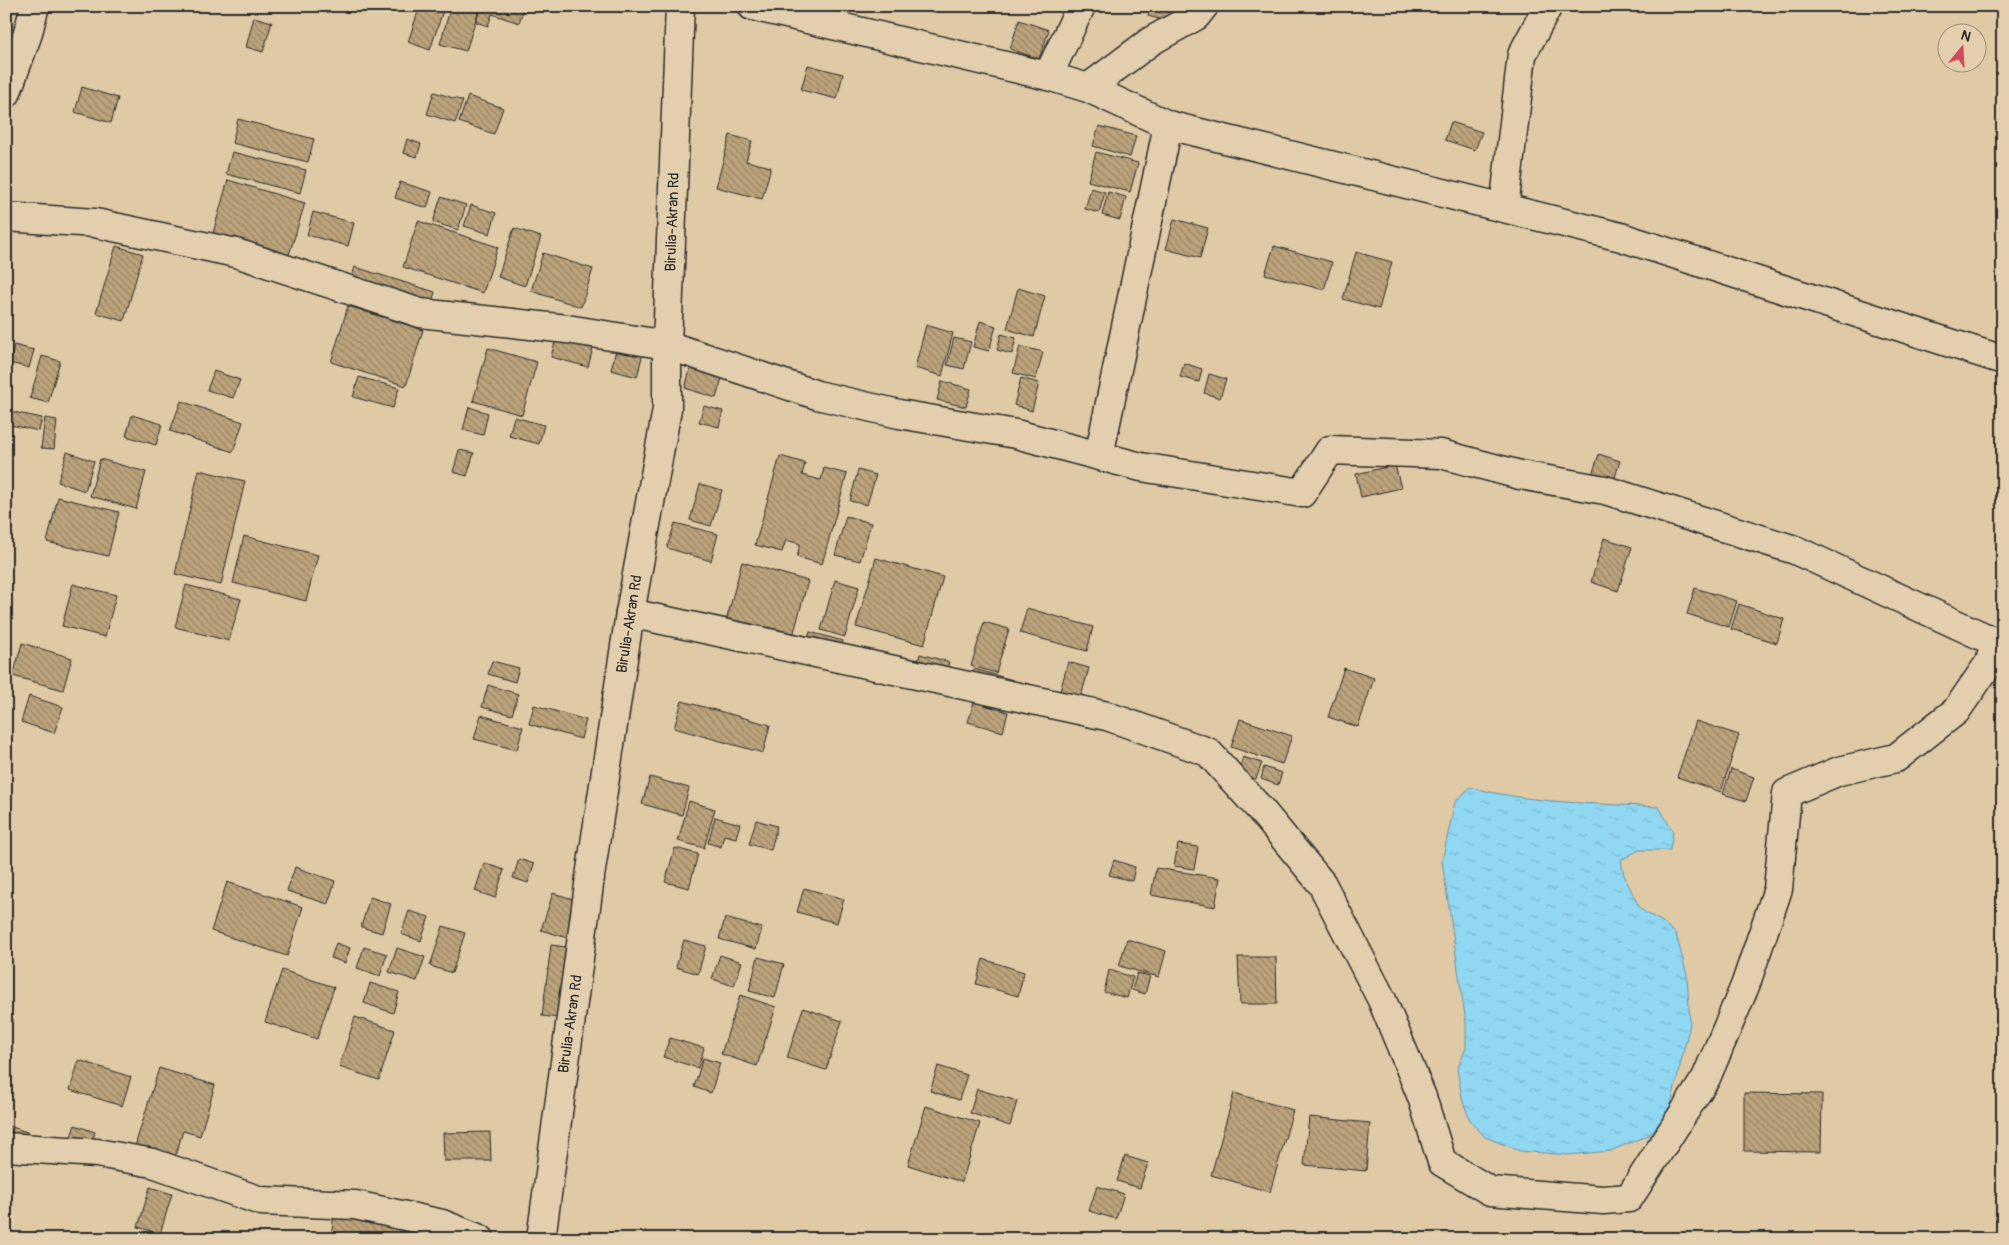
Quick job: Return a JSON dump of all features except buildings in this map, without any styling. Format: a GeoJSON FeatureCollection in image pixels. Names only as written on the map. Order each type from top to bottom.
{"type":"FeatureCollection","features":[{"type":"Feature","properties":{"kind":"street"},"geometry":{"type":"LineString","coordinates":[[6,94],[27,36],[34,6]]}},
{"type":"Feature","properties":{"kind":"street","name":"Birulia-Akran Rd"},"geometry":{"type":"LineString","coordinates":[[541,1239],[590,880],[630,613],[667,409],[667,345],[680,6]]}},
{"type":"Feature","properties":{"kind":"street"},"geometry":{"type":"LineString","coordinates":[[752,6],[1048,76],[1088,88],[1168,125],[1621,237],[2003,360]]}},
{"type":"Feature","properties":{"kind":"street"},"geometry":{"type":"LineString","coordinates":[[1048,76],[1081,6]]}},
{"type":"Feature","properties":{"kind":"street"},"geometry":{"type":"LineString","coordinates":[[1088,88],[1151,41],[1196,16],[1204,6]]}},
{"type":"Feature","properties":{"kind":"street"},"geometry":{"type":"LineString","coordinates":[[1504,208],[1522,55],[1548,6]]}},
{"type":"Feature","properties":{"kind":"street"},"geometry":{"type":"LineString","coordinates":[[1099,456],[1168,125]]}},
{"type":"Feature","properties":{"kind":"street"},"geometry":{"type":"LineString","coordinates":[[6,217],[95,222],[236,253],[420,313],[567,328],[667,345],[817,395],[899,414],[1016,434],[1141,467],[1302,493],[1330,450],[1441,454],[1520,475],[1605,490],[1795,550],[1995,642],[1990,662],[1956,711],[1896,758],[1839,771],[1787,793],[1778,889],[1745,986],[1706,1078],[1629,1198],[1603,1200],[1490,1191],[1442,1162],[1422,1097],[1382,1000],[1322,884],[1260,809],[1208,752],[1107,716],[630,613]]}},
{"type":"Feature","properties":{"kind":"street"},"geometry":{"type":"LineString","coordinates":[[6,1147],[97,1153],[153,1163],[261,1201],[355,1205],[442,1224],[480,1239]]}},
{"type":"Feature","properties":{"kind":"water"},"geometry":{"type":"Polygon","coordinates":[[[1470,787],[1493,793],[1540,800],[1659,807],[1673,832],[1670,850],[1639,850],[1621,860],[1624,875],[1637,903],[1643,911],[1661,921],[1676,934],[1687,975],[1690,1024],[1669,1112],[1649,1135],[1610,1151],[1568,1155],[1520,1151],[1485,1137],[1470,1120],[1463,1102],[1457,1070],[1466,1048],[1466,1023],[1442,861],[1455,802],[1470,787]]]}}]}
